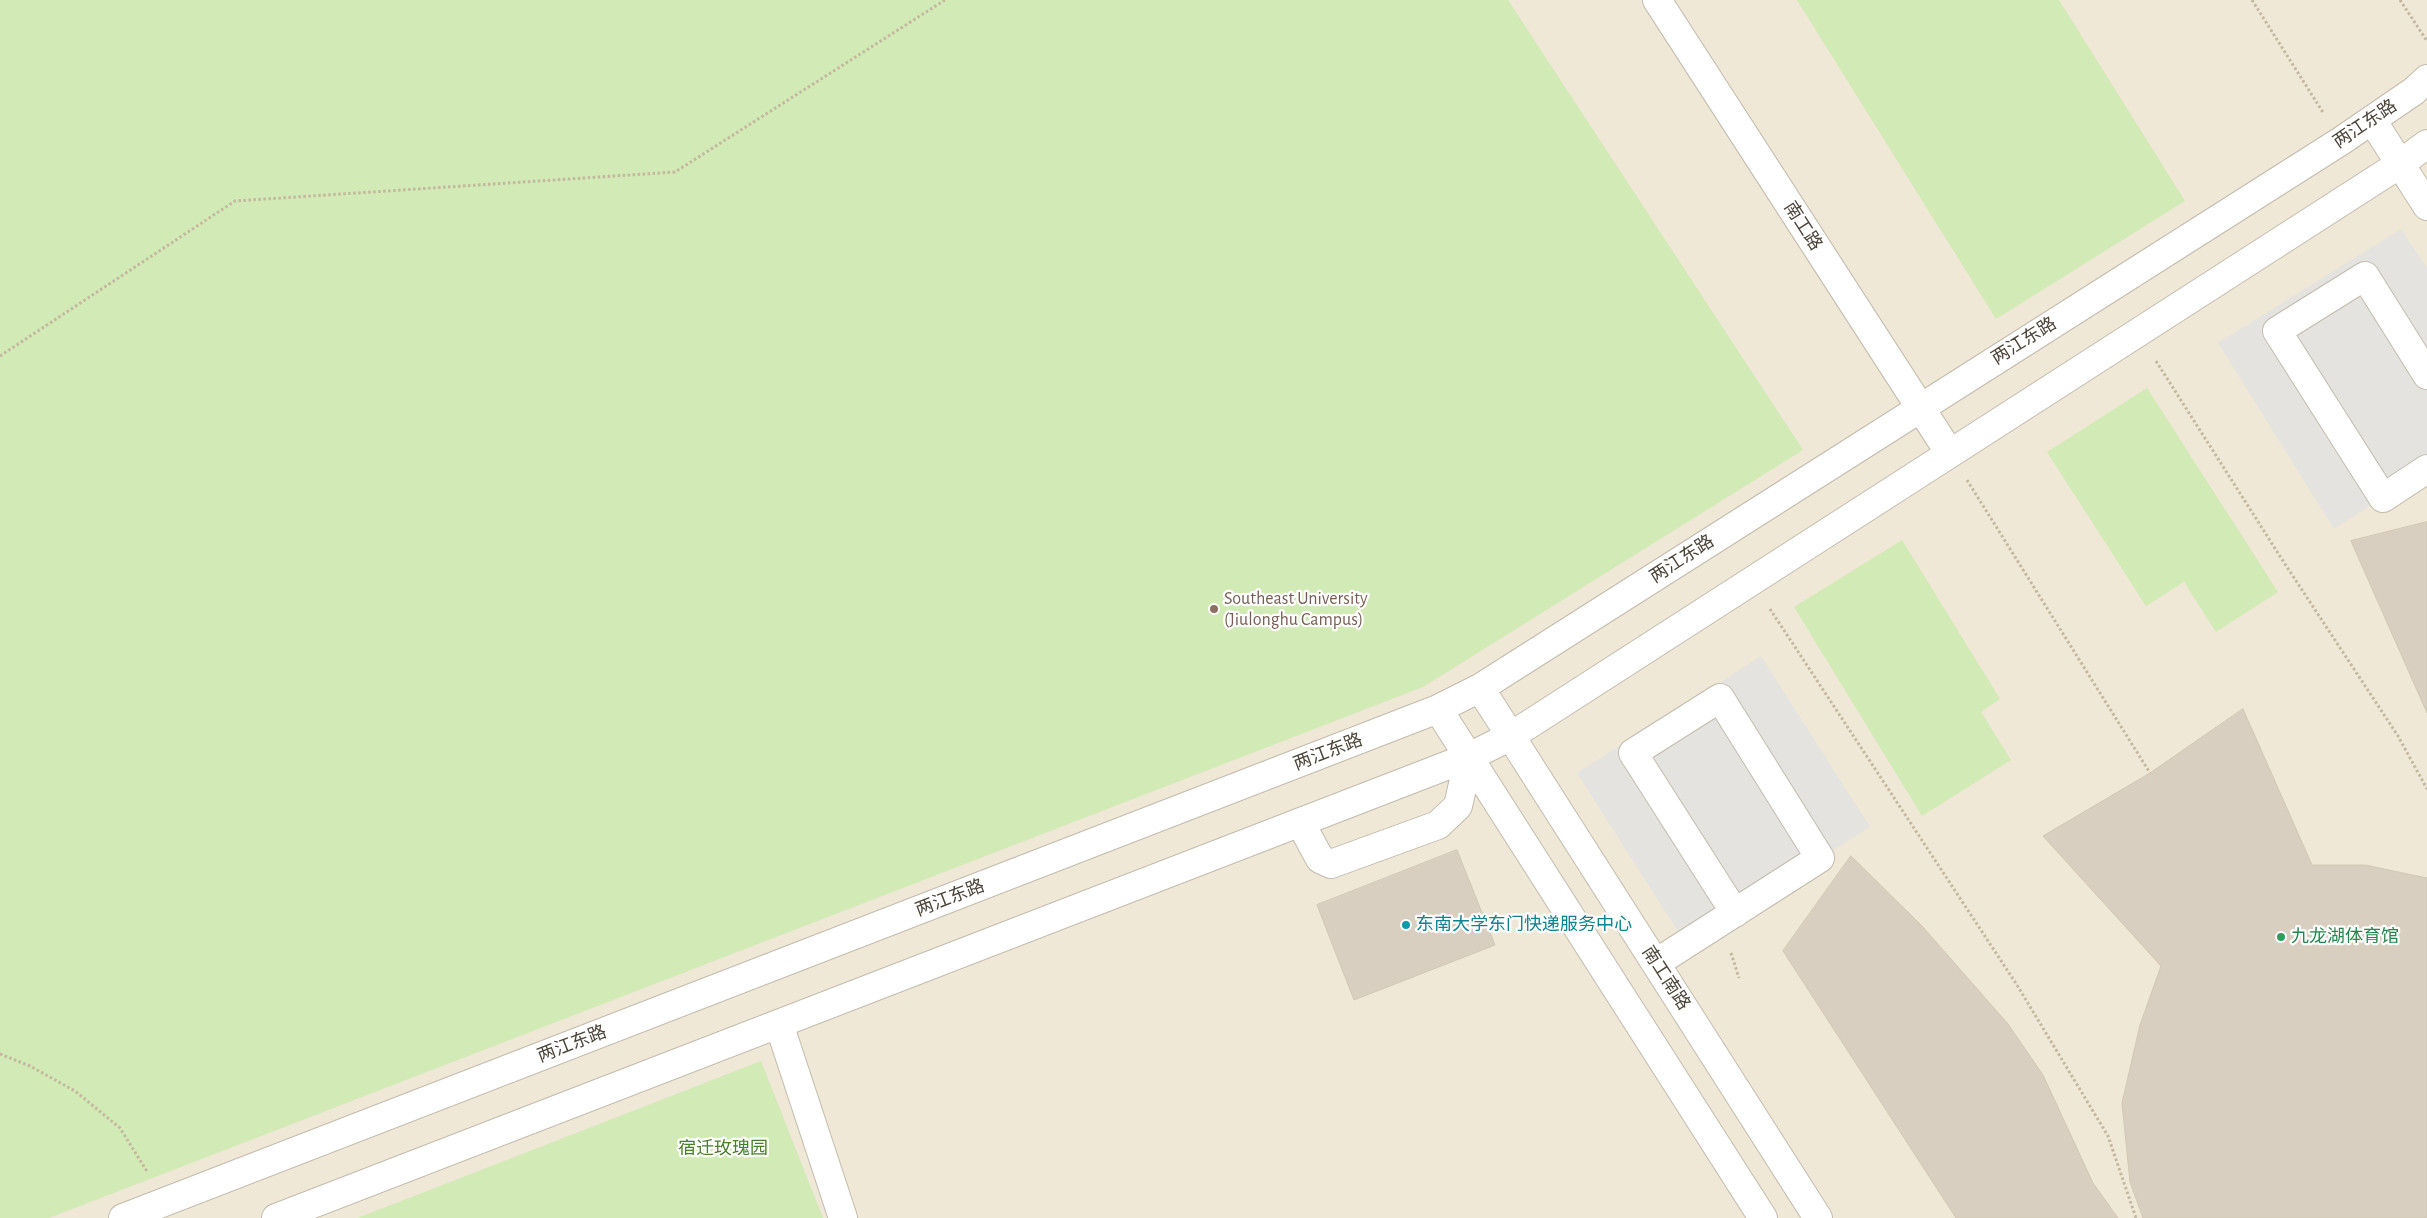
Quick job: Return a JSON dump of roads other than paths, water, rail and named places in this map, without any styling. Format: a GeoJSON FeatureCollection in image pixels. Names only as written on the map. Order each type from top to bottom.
{"type":"FeatureCollection","features":[{"type":"Feature","properties":{"kind":"street","name":"南工路"},"geometry":{"type":"LineString","coordinates":[[1657,0],[1950,452]]}},
{"type":"Feature","properties":{"kind":"street","name":"两江东路"},"geometry":{"type":"LineString","coordinates":[[123,1218],[1438,709],[1480,688],[2372,120],[2423,94]]}},
{"type":"Feature","properties":{"kind":"street"},"geometry":{"type":"LineString","coordinates":[[2372,120],[2427,206]]}},
{"type":"Feature","properties":{"kind":"street"},"geometry":{"type":"LineString","coordinates":[[276,1218],[1469,757],[1511,736],[2400,164],[2427,144]]}},
{"type":"Feature","properties":{"kind":"street"},"geometry":{"type":"LineString","coordinates":[[2427,375],[2365,276],[2277,331],[2383,498],[2427,469]]}},
{"type":"Feature","properties":{"kind":"street","name":"南工南路"},"geometry":{"type":"LineString","coordinates":[[1480,688],[1818,1218]]}},
{"type":"Feature","properties":{"kind":"street"},"geometry":{"type":"LineString","coordinates":[[1656,963],[1735,913],[1820,858],[1720,698],[1633,753],[1735,913]]}},
{"type":"Feature","properties":{"kind":"street"},"geometry":{"type":"LineString","coordinates":[[1438,709],[1763,1218]]}},
{"type":"Feature","properties":{"kind":"street"},"geometry":{"type":"LineString","coordinates":[[1300,822],[1320,859],[1331,864],[1438,825],[1458,806],[1469,757]]}},
{"type":"Feature","properties":{"kind":"street"},"geometry":{"type":"LineString","coordinates":[[779,1024],[843,1218]]}},
{"type":"Feature","properties":{"kind":"place","name":"Southeast University (Jiulonghu Campus)"},"geometry":{"type":"Point","coordinates":[1214,609]}},
{"type":"Feature","properties":{"kind":"place","name":"东南大学东门快递服务中心"},"geometry":{"type":"Point","coordinates":[1406,925]}},
{"type":"Feature","properties":{"kind":"place","name":"九龙湖体育馆"},"geometry":{"type":"Point","coordinates":[2281,937]}},
{"type":"Feature","properties":{"kind":"park label","name":"宿迁玫瑰园"},"geometry":{"type":"Point","coordinates":[723,1149]}}]}
